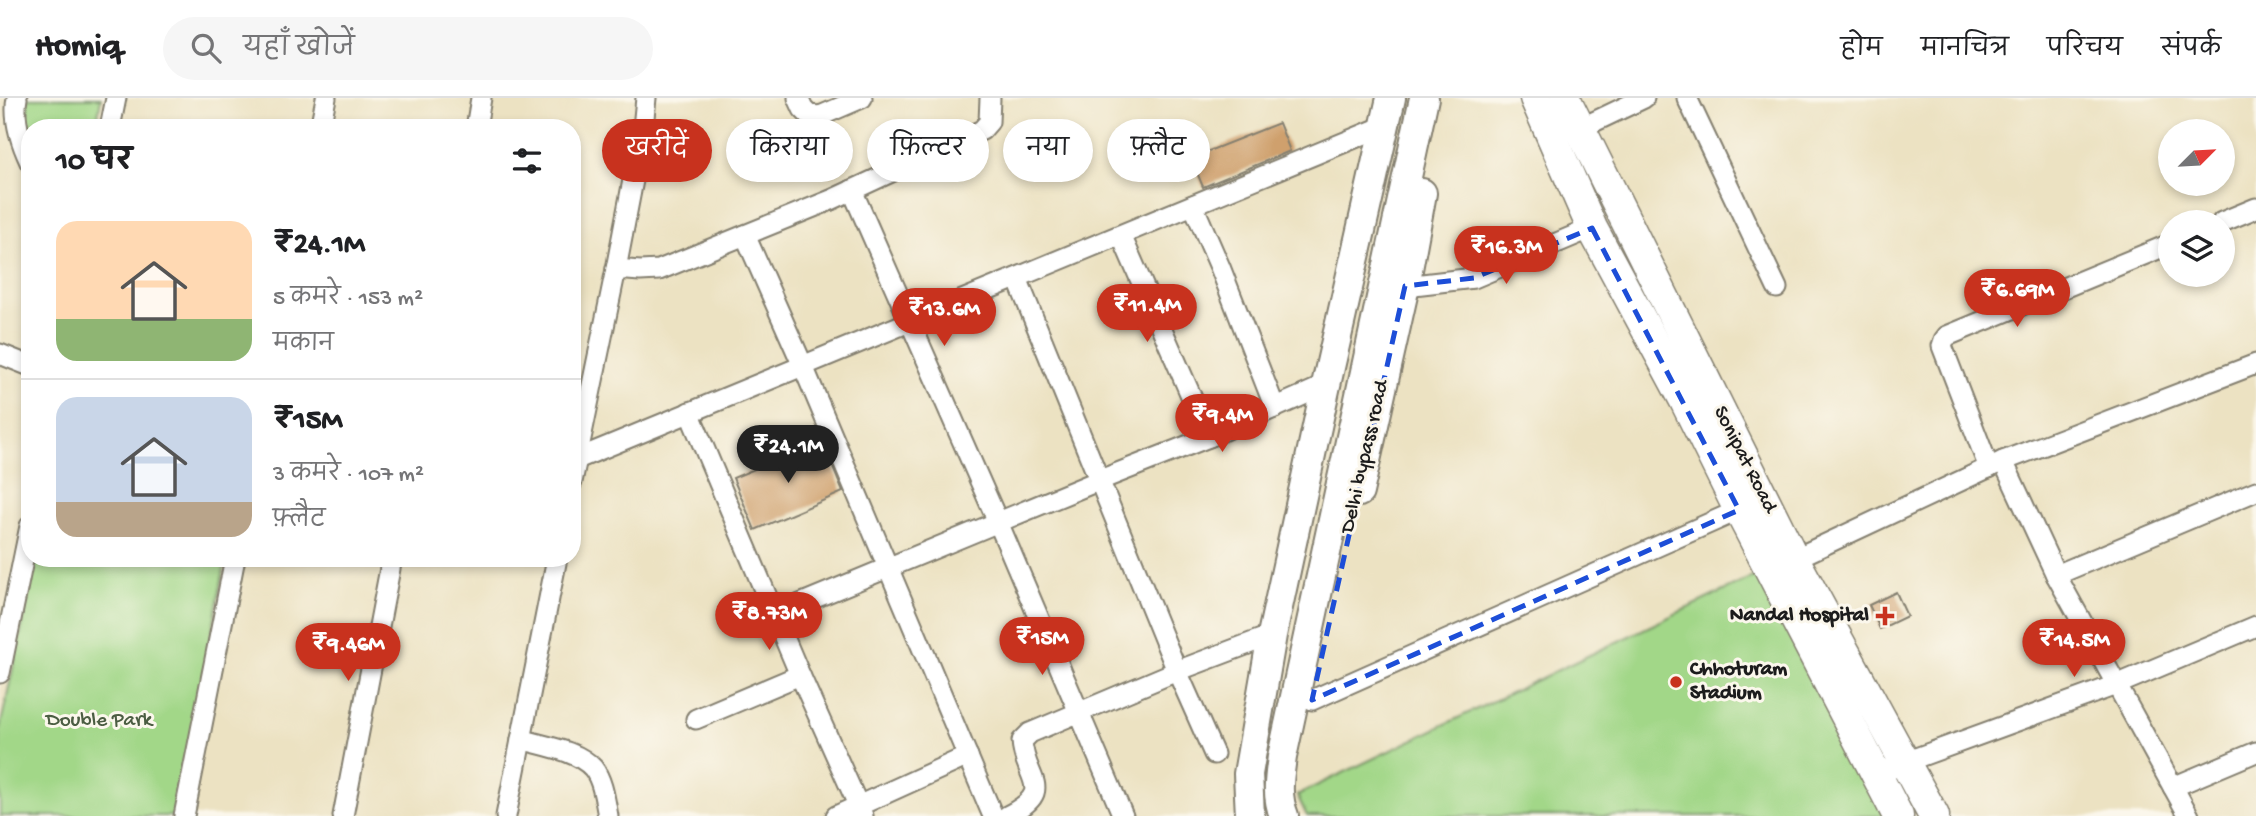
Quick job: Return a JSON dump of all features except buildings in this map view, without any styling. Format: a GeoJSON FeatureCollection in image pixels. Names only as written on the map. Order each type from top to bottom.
{"type":"FeatureCollection","features":[{"type":"Feature","properties":{"kind":"main road"},"geometry":{"type":"LineString","coordinates":[[1249,813],[1248,774],[1272,635],[1391,98]]}},
{"type":"Feature","properties":{"kind":"main road"},"geometry":{"type":"LineString","coordinates":[[1286,816],[1278,801],[1282,757],[1408,98]]}},
{"type":"Feature","properties":{"kind":"main road"},"geometry":{"type":"LineString","coordinates":[[1249,813],[1256,806],[1260,794],[1275,711],[1424,98]]}},
{"type":"Feature","properties":{"kind":"main road","name":"Delhi bypass road"},"geometry":{"type":"LineString","coordinates":[[1286,816],[1405,286],[1442,98]]}},
{"type":"Feature","properties":{"kind":"main road","name":"Sonipat Road"},"geometry":{"type":"LineString","coordinates":[[1535,98],[1592,228],[1697,395],[1794,559],[1934,816]]}},
{"type":"Feature","properties":{"kind":"main road","name":"Sonipat Road"},"geometry":{"type":"LineString","coordinates":[[1565,98],[1581,128],[1697,395],[1739,510],[1898,816]]}},
{"type":"Feature","properties":{"kind":"street"},"geometry":{"type":"LineString","coordinates":[[17,98],[15,108],[21,140]]}},
{"type":"Feature","properties":{"kind":"street"},"geometry":{"type":"LineString","coordinates":[[112,119],[116,98]]}},
{"type":"Feature","properties":{"kind":"street"},"geometry":{"type":"LineString","coordinates":[[322,119],[326,98]]}},
{"type":"Feature","properties":{"kind":"street"},"geometry":{"type":"LineString","coordinates":[[478,119],[481,98]]}},
{"type":"Feature","properties":{"kind":"street"},"geometry":{"type":"LineString","coordinates":[[581,440],[643,128],[646,98]]}},
{"type":"Feature","properties":{"kind":"street"},"geometry":{"type":"LineString","coordinates":[[798,98],[809,115],[820,116],[862,98]]}},
{"type":"Feature","properties":{"kind":"street"},"geometry":{"type":"LineString","coordinates":[[616,269],[659,270],[852,190],[982,130],[989,122],[990,98]]}},
{"type":"Feature","properties":{"kind":"street"},"geometry":{"type":"LineString","coordinates":[[1581,128],[1644,98]]}},
{"type":"Feature","properties":{"kind":"street"},"geometry":{"type":"LineString","coordinates":[[1687,98],[1777,288]]}},
{"type":"Feature","properties":{"kind":"street"},"geometry":{"type":"LineString","coordinates":[[581,457],[1384,126]]}},
{"type":"Feature","properties":{"kind":"street"},"geometry":{"type":"LineString","coordinates":[[852,190],[1123,816]]}},
{"type":"Feature","properties":{"kind":"street"},"geometry":{"type":"LineString","coordinates":[[1193,205],[1275,408]]}},
{"type":"Feature","properties":{"kind":"street"},"geometry":{"type":"LineString","coordinates":[[2235,217],[2256,208]]}},
{"type":"Feature","properties":{"kind":"street"},"geometry":{"type":"LineString","coordinates":[[1405,286],[1474,278],[1592,228]]}},
{"type":"Feature","properties":{"kind":"street"},"geometry":{"type":"LineString","coordinates":[[745,235],[993,816]]}},
{"type":"Feature","properties":{"kind":"street"},"geometry":{"type":"LineString","coordinates":[[1121,235],[1209,437]]}},
{"type":"Feature","properties":{"kind":"street"},"geometry":{"type":"LineString","coordinates":[[2158,249],[1947,336],[1942,346],[1996,464],[2189,816]]}},
{"type":"Feature","properties":{"kind":"street"},"geometry":{"type":"LineString","coordinates":[[1017,278],[1177,671],[1214,754]]}},
{"type":"Feature","properties":{"kind":"street"},"geometry":{"type":"LineString","coordinates":[[0,354],[21,362]]}},
{"type":"Feature","properties":{"kind":"street"},"geometry":{"type":"LineString","coordinates":[[1794,559],[1996,464],[2256,364]]}},
{"type":"Feature","properties":{"kind":"street"},"geometry":{"type":"LineString","coordinates":[[776,614],[1209,437],[1326,385]]}},
{"type":"Feature","properties":{"kind":"street"},"geometry":{"type":"LineString","coordinates":[[690,412],[800,675],[861,811]]}},
{"type":"Feature","properties":{"kind":"street"},"geometry":{"type":"LineString","coordinates":[[2056,575],[2256,491]]}},
{"type":"Feature","properties":{"kind":"street"},"geometry":{"type":"LineString","coordinates":[[1312,700],[1739,510]]}},
{"type":"Feature","properties":{"kind":"street"},"geometry":{"type":"LineString","coordinates":[[0,673],[22,567]]}},
{"type":"Feature","properties":{"kind":"street"},"geometry":{"type":"LineString","coordinates":[[184,816],[233,567]]}},
{"type":"Feature","properties":{"kind":"street"},"geometry":{"type":"LineString","coordinates":[[343,816],[390,567]]}},
{"type":"Feature","properties":{"kind":"street"},"geometry":{"type":"LineString","coordinates":[[506,816],[555,567]]}},
{"type":"Feature","properties":{"kind":"street"},"geometry":{"type":"LineString","coordinates":[[1877,776],[1905,762],[2116,685],[2256,626]]}},
{"type":"Feature","properties":{"kind":"street"},"geometry":{"type":"LineString","coordinates":[[1007,816],[1030,803],[1034,795],[1034,782],[1021,741],[1030,733],[1177,671],[1272,635]]}},
{"type":"Feature","properties":{"kind":"street"},"geometry":{"type":"LineString","coordinates":[[696,719],[800,675]]}},
{"type":"Feature","properties":{"kind":"street"},"geometry":{"type":"LineString","coordinates":[[521,739],[572,754],[594,769],[601,783],[608,816]]}},
{"type":"Feature","properties":{"kind":"street"},"geometry":{"type":"LineString","coordinates":[[2172,787],[2256,752]]}},
{"type":"Feature","properties":{"kind":"street"},"geometry":{"type":"LineString","coordinates":[[836,816],[861,811],[968,756]]}},
{"type":"Feature","properties":{"kind":"highlighted area"},"geometry":{"type":"Polygon","coordinates":[[[1592,228],[1739,510],[1312,700],[1405,286],[1474,278],[1592,228]]]}},
{"type":"Feature","properties":{"kind":"green space"},"geometry":{"type":"Polygon","coordinates":[[[27,98],[101,98],[98,119],[27,119],[27,98]]]}},
{"type":"Feature","properties":{"kind":"green space","name":"Double Park"},"geometry":{"type":"Polygon","coordinates":[[[35,567],[224,567],[177,816],[0,816],[0,728],[35,567]]]}},
{"type":"Feature","properties":{"kind":"green space","name":"Chhoturam Stadium"},"geometry":{"type":"Polygon","coordinates":[[[1767,570],[1884,816],[1307,816],[1297,795],[1767,570]]]}},
{"type":"Feature","properties":{"kind":"place","name":"Nandal Hospital"},"geometry":{"type":"Point","coordinates":[1885,616]}},
{"type":"Feature","properties":{"kind":"place","name":"Chhoturam Stadium"},"geometry":{"type":"Point","coordinates":[1676,682]}}]}
